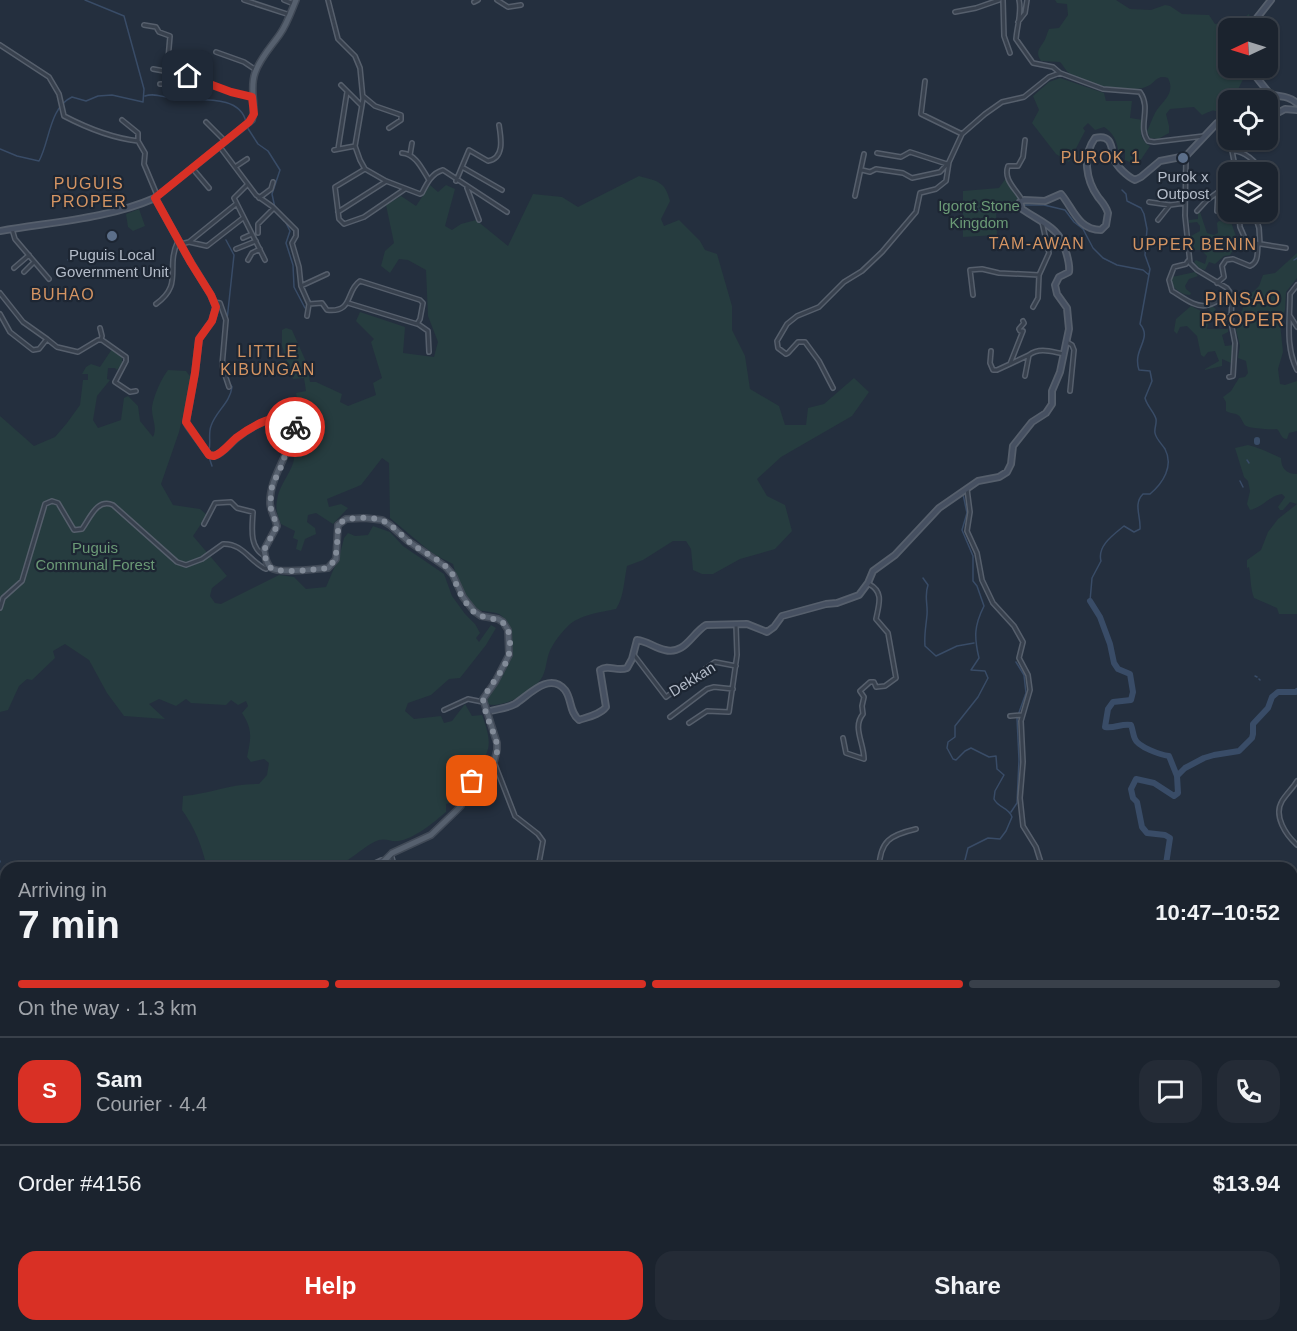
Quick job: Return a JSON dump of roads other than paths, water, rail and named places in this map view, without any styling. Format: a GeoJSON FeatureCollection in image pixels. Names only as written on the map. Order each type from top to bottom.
{"type":"FeatureCollection","features":[{"type":"Feature","properties":{"kind":"main road"},"geometry":{"type":"LineString","coordinates":[[1257,18],[1271,0]]}},
{"type":"Feature","properties":{"kind":"main road"},"geometry":{"type":"LineString","coordinates":[[0,231],[12,231],[133,206],[157,197],[194,169],[247,124],[254,114],[252,97],[256,70],[281,33],[295,2]]}},
{"type":"Feature","properties":{"kind":"main road"},"geometry":{"type":"LineString","coordinates":[[1257,78],[1269,93],[1274,96],[1289,96],[1297,103]]}},
{"type":"Feature","properties":{"kind":"main road"},"geometry":{"type":"LineString","coordinates":[[1278,113],[1285,109],[1297,110]]}},
{"type":"Feature","properties":{"kind":"main road"},"geometry":{"type":"LineString","coordinates":[[487,712],[514,704],[539,686],[554,684],[566,691],[575,717],[579,720],[586,718],[603,711],[606,707],[600,670],[608,667],[627,668],[634,655],[637,640],[672,651],[687,644],[704,626],[747,624],[768,631],[782,616],[848,600],[859,595],[873,571],[895,555],[936,511],[982,479],[1002,476],[1009,470],[1013,446],[1032,422],[1051,408],[1052,391],[1060,372],[1069,329],[1065,304],[1057,294],[1055,285],[1059,278],[1069,272],[1070,266],[1062,238],[1022,208],[1020,203],[1022,200],[1045,201],[1061,194],[1076,218],[1091,228],[1101,230],[1106,225],[1108,213],[1095,193],[1086,167],[1087,156],[1094,139],[1101,137],[1110,143],[1116,163],[1128,177],[1135,180],[1157,163],[1186,156],[1218,123]]}},
{"type":"Feature","properties":{"kind":"main road"},"geometry":{"type":"LineString","coordinates":[[157,197],[214,302],[215,313],[199,339],[186,422],[188,426],[209,455],[214,456],[222,452],[237,437],[264,422],[285,417],[291,418],[295,423],[281,467],[272,486],[270,506],[277,526],[266,545],[265,556],[270,567],[274,570],[328,568],[336,559],[338,528],[341,522],[346,519],[365,518],[382,520],[451,571],[462,597],[476,614],[498,619],[507,627],[510,642],[509,656],[483,702],[497,743],[494,762],[469,784],[461,806],[438,829],[378,862]]}},
{"type":"Feature","properties":{"kind":"main road"},"geometry":{"type":"LineString","coordinates":[[383,862],[389,856]]}},
{"type":"Feature","properties":{"kind":"street"},"geometry":{"type":"LineString","coordinates":[[244,0],[290,15]]}},
{"type":"Feature","properties":{"kind":"street"},"geometry":{"type":"LineString","coordinates":[[284,0],[295,2]]}},
{"type":"Feature","properties":{"kind":"street"},"geometry":{"type":"LineString","coordinates":[[328,0],[338,39],[355,56],[360,68],[363,96],[355,146],[365,169],[386,181],[422,193],[429,180],[442,170],[507,212]]}},
{"type":"Feature","properties":{"kind":"street"},"geometry":{"type":"LineString","coordinates":[[497,0],[507,7],[521,4]]}},
{"type":"Feature","properties":{"kind":"street"},"geometry":{"type":"LineString","coordinates":[[955,12],[1001,0],[1003,28],[1010,53]]}},
{"type":"Feature","properties":{"kind":"street"},"geometry":{"type":"LineString","coordinates":[[1018,0],[1020,11],[1016,39],[1030,61],[1037,65],[1053,67],[1060,73],[1102,89],[1140,92],[1145,104],[1143,132],[1148,141],[1205,136]]}},
{"type":"Feature","properties":{"kind":"street"},"geometry":{"type":"LineString","coordinates":[[1017,24],[1025,13],[1027,0]]}},
{"type":"Feature","properties":{"kind":"street"},"geometry":{"type":"LineString","coordinates":[[144,25],[156,27],[159,32],[170,36],[167,71]]}},
{"type":"Feature","properties":{"kind":"street"},"geometry":{"type":"LineString","coordinates":[[0,45],[49,77],[59,94],[64,116],[97,131],[138,141]]}},
{"type":"Feature","properties":{"kind":"street"},"geometry":{"type":"LineString","coordinates":[[216,52],[244,62],[256,70]]}},
{"type":"Feature","properties":{"kind":"street"},"geometry":{"type":"LineString","coordinates":[[153,69],[196,78],[231,92],[252,97]]}},
{"type":"Feature","properties":{"kind":"street"},"geometry":{"type":"LineString","coordinates":[[160,84],[168,84],[172,72]]}},
{"type":"Feature","properties":{"kind":"street"},"geometry":{"type":"LineString","coordinates":[[862,170],[903,173],[912,178],[940,172],[948,163],[962,134],[999,104],[1024,97],[1049,76],[1060,73]]}},
{"type":"Feature","properties":{"kind":"street"},"geometry":{"type":"LineString","coordinates":[[925,81],[921,114],[962,134]]}},
{"type":"Feature","properties":{"kind":"street"},"geometry":{"type":"LineString","coordinates":[[341,85],[361,105]]}},
{"type":"Feature","properties":{"kind":"street"},"geometry":{"type":"LineString","coordinates":[[347,92],[336,149],[355,146]]}},
{"type":"Feature","properties":{"kind":"street"},"geometry":{"type":"LineString","coordinates":[[363,96],[375,105],[401,115],[401,120],[389,128]]}},
{"type":"Feature","properties":{"kind":"street"},"geometry":{"type":"LineString","coordinates":[[122,120],[137,131],[138,141],[145,152],[144,164],[157,197]]}},
{"type":"Feature","properties":{"kind":"street"},"geometry":{"type":"LineString","coordinates":[[206,122],[225,141]]}},
{"type":"Feature","properties":{"kind":"street"},"geometry":{"type":"LineString","coordinates":[[456,181],[469,150],[488,162],[495,159],[502,141],[499,125]]}},
{"type":"Feature","properties":{"kind":"street"},"geometry":{"type":"LineString","coordinates":[[1022,200],[1016,189],[1009,183],[1006,170],[1008,166],[1018,166],[1023,157],[1026,140]]}},
{"type":"Feature","properties":{"kind":"street"},"geometry":{"type":"LineString","coordinates":[[410,155],[412,143]]}},
{"type":"Feature","properties":{"kind":"street"},"geometry":{"type":"LineString","coordinates":[[220,147],[259,198],[274,208],[296,230],[292,243],[299,267],[301,286],[309,304],[307,316]]}},
{"type":"Feature","properties":{"kind":"street"},"geometry":{"type":"LineString","coordinates":[[1233,162],[1232,152],[1236,151],[1254,162]]}},
{"type":"Feature","properties":{"kind":"street"},"geometry":{"type":"LineString","coordinates":[[877,153],[901,157],[910,152],[948,163]]}},
{"type":"Feature","properties":{"kind":"street"},"geometry":{"type":"LineString","coordinates":[[402,153],[416,160],[429,180]]}},
{"type":"Feature","properties":{"kind":"street"},"geometry":{"type":"LineString","coordinates":[[855,196],[864,154]]}},
{"type":"Feature","properties":{"kind":"street"},"geometry":{"type":"LineString","coordinates":[[1186,156],[1185,203],[1191,265],[1230,291],[1233,303],[1235,373],[1229,377]]}},
{"type":"Feature","properties":{"kind":"street"},"geometry":{"type":"LineString","coordinates":[[235,167],[247,159]]}},
{"type":"Feature","properties":{"kind":"street"},"geometry":{"type":"LineString","coordinates":[[832,388],[819,361],[805,342],[802,340],[798,342],[786,354],[778,348],[778,338],[792,320],[819,307],[844,282],[856,275],[882,252],[916,212],[920,193],[936,189],[946,181],[948,163]]}},
{"type":"Feature","properties":{"kind":"street"},"geometry":{"type":"LineString","coordinates":[[462,167],[502,190]]}},
{"type":"Feature","properties":{"kind":"street"},"geometry":{"type":"LineString","coordinates":[[194,169],[209,188]]}},
{"type":"Feature","properties":{"kind":"street"},"geometry":{"type":"LineString","coordinates":[[365,169],[335,187],[341,222],[348,224],[372,212],[405,189]]}},
{"type":"Feature","properties":{"kind":"street"},"geometry":{"type":"LineString","coordinates":[[338,212],[386,181]]}},
{"type":"Feature","properties":{"kind":"street"},"geometry":{"type":"LineString","coordinates":[[259,198],[271,189],[273,182]]}},
{"type":"Feature","properties":{"kind":"street"},"geometry":{"type":"LineString","coordinates":[[248,184],[234,196],[265,260]]}},
{"type":"Feature","properties":{"kind":"street"},"geometry":{"type":"LineString","coordinates":[[467,188],[478,220]]}},
{"type":"Feature","properties":{"kind":"street"},"geometry":{"type":"LineString","coordinates":[[1197,211],[1218,193]]}},
{"type":"Feature","properties":{"kind":"street"},"geometry":{"type":"LineString","coordinates":[[1149,202],[1170,205],[1185,203]]}},
{"type":"Feature","properties":{"kind":"street"},"geometry":{"type":"LineString","coordinates":[[189,242],[236,204]]}},
{"type":"Feature","properties":{"kind":"street"},"geometry":{"type":"LineString","coordinates":[[1158,220],[1170,205]]}},
{"type":"Feature","properties":{"kind":"street"},"geometry":{"type":"LineString","coordinates":[[258,233],[258,224],[274,208]]}},
{"type":"Feature","properties":{"kind":"street"},"geometry":{"type":"LineString","coordinates":[[156,304],[166,297],[171,289],[172,257],[180,242],[206,247],[243,217]]}},
{"type":"Feature","properties":{"kind":"street"},"geometry":{"type":"LineString","coordinates":[[1034,307],[1038,298],[1039,275],[1049,254],[1042,222]]}},
{"type":"Feature","properties":{"kind":"street"},"geometry":{"type":"LineString","coordinates":[[1240,222],[1247,243],[1286,248]]}},
{"type":"Feature","properties":{"kind":"street"},"geometry":{"type":"LineString","coordinates":[[1217,283],[1224,277],[1222,267],[1226,260],[1233,260],[1248,266],[1257,260],[1259,244],[1257,222]]}},
{"type":"Feature","properties":{"kind":"street"},"geometry":{"type":"LineString","coordinates":[[245,230],[248,226]]}},
{"type":"Feature","properties":{"kind":"street"},"geometry":{"type":"LineString","coordinates":[[12,231],[28,255],[49,279]]}},
{"type":"Feature","properties":{"kind":"street"},"geometry":{"type":"LineString","coordinates":[[243,238],[252,234]]}},
{"type":"Feature","properties":{"kind":"street"},"geometry":{"type":"LineString","coordinates":[[252,248],[256,241]]}},
{"type":"Feature","properties":{"kind":"street"},"geometry":{"type":"LineString","coordinates":[[236,249],[256,241]]}},
{"type":"Feature","properties":{"kind":"street"},"geometry":{"type":"LineString","coordinates":[[248,260],[252,253],[260,249]]}},
{"type":"Feature","properties":{"kind":"street"},"geometry":{"type":"LineString","coordinates":[[14,268],[28,255]]}},
{"type":"Feature","properties":{"kind":"street"},"geometry":{"type":"LineString","coordinates":[[1190,260],[1186,264],[1174,267],[1169,280],[1172,291],[1203,306],[1222,299],[1233,303]]}},
{"type":"Feature","properties":{"kind":"street"},"geometry":{"type":"LineString","coordinates":[[24,272],[34,262]]}},
{"type":"Feature","properties":{"kind":"street"},"geometry":{"type":"LineString","coordinates":[[972,295],[970,270],[982,269],[999,273],[1039,275]]}},
{"type":"Feature","properties":{"kind":"street"},"geometry":{"type":"LineString","coordinates":[[301,286],[327,274]]}},
{"type":"Feature","properties":{"kind":"street"},"geometry":{"type":"LineString","coordinates":[[309,304],[322,303],[327,310],[334,311],[348,303],[355,284],[360,281],[422,301],[418,324]]}},
{"type":"Feature","properties":{"kind":"street"},"geometry":{"type":"LineString","coordinates":[[1297,285],[1290,294],[1288,327],[1291,343],[1290,354],[1297,370]]}},
{"type":"Feature","properties":{"kind":"street"},"geometry":{"type":"LineString","coordinates":[[0,293],[26,325],[57,347],[76,352],[101,340],[106,341],[126,356],[126,361],[115,382],[130,392],[136,391]]}},
{"type":"Feature","properties":{"kind":"street"},"geometry":{"type":"LineString","coordinates":[[214,302],[220,303],[226,320],[221,360],[228,387]]}},
{"type":"Feature","properties":{"kind":"street"},"geometry":{"type":"LineString","coordinates":[[348,303],[418,324],[428,331],[429,352]]}},
{"type":"Feature","properties":{"kind":"street"},"geometry":{"type":"LineString","coordinates":[[0,314],[10,332],[33,350],[39,349],[47,339]]}},
{"type":"Feature","properties":{"kind":"street"},"geometry":{"type":"LineString","coordinates":[[1217,320],[1232,316]]}},
{"type":"Feature","properties":{"kind":"street"},"geometry":{"type":"LineString","coordinates":[[1290,316],[1297,327]]}},
{"type":"Feature","properties":{"kind":"street"},"geometry":{"type":"LineString","coordinates":[[1010,364],[1023,331],[1020,331],[1023,321]]}},
{"type":"Feature","properties":{"kind":"street"},"geometry":{"type":"LineString","coordinates":[[100,328],[101,340]]}},
{"type":"Feature","properties":{"kind":"street"},"geometry":{"type":"LineString","coordinates":[[1066,342],[1072,345],[1074,350],[1070,391]]}},
{"type":"Feature","properties":{"kind":"street"},"geometry":{"type":"LineString","coordinates":[[991,351],[990,363],[993,370],[998,370],[1038,350],[1064,354]]}},
{"type":"Feature","properties":{"kind":"street"},"geometry":{"type":"LineString","coordinates":[[1025,376],[1029,355]]}},
{"type":"Feature","properties":{"kind":"street"},"geometry":{"type":"LineString","coordinates":[[967,489],[970,512],[967,531],[977,553],[982,580],[993,603],[1023,638],[1019,658],[1028,675],[1030,693],[1020,715],[1023,762],[1020,798],[1023,826],[1036,847],[1041,862]]}},
{"type":"Feature","properties":{"kind":"street"},"geometry":{"type":"LineString","coordinates":[[0,608],[3,598],[22,581],[45,504],[52,501],[58,503],[74,530],[82,529],[94,510],[107,502],[177,562],[186,565],[202,559],[228,543],[243,549],[262,567],[266,569],[270,567]]}},
{"type":"Feature","properties":{"kind":"street"},"geometry":{"type":"LineString","coordinates":[[204,524],[215,503],[231,502],[237,508],[249,510],[253,513],[254,544],[260,554],[265,556]]}},
{"type":"Feature","properties":{"kind":"street"},"geometry":{"type":"LineString","coordinates":[[843,738],[846,753],[864,759],[858,731],[858,721],[863,714],[864,697],[860,691],[870,682],[874,682],[876,687],[883,687],[896,678],[888,633],[876,619],[880,597],[878,590],[868,583]]}},
{"type":"Feature","properties":{"kind":"street"},"geometry":{"type":"LineString","coordinates":[[689,723],[708,711],[729,712],[736,666],[736,625]]}},
{"type":"Feature","properties":{"kind":"street","name":"Dekkan"},"geometry":{"type":"LineString","coordinates":[[634,655],[667,697],[715,662],[736,666]]}},
{"type":"Feature","properties":{"kind":"street"},"geometry":{"type":"LineString","coordinates":[[670,717],[707,689],[714,687],[733,689]]}},
{"type":"Feature","properties":{"kind":"street"},"geometry":{"type":"LineString","coordinates":[[444,710],[468,699],[483,702]]}},
{"type":"Feature","properties":{"kind":"street"},"geometry":{"type":"LineString","coordinates":[[1010,716],[1020,715]]}},
{"type":"Feature","properties":{"kind":"street"},"geometry":{"type":"LineString","coordinates":[[494,762],[515,816],[538,834],[543,841],[539,862]]}},
{"type":"Feature","properties":{"kind":"street"},"geometry":{"type":"LineString","coordinates":[[1297,780],[1282,801],[1280,808],[1283,828],[1297,845]]}},
{"type":"Feature","properties":{"kind":"street"},"geometry":{"type":"LineString","coordinates":[[879,862],[884,844],[901,833],[916,829]]}},
{"type":"Feature","properties":{"kind":"street"},"geometry":{"type":"LineString","coordinates":[[389,856],[392,862]]}},
{"type":"Feature","properties":{"kind":"waterway"},"geometry":{"type":"LineString","coordinates":[[0,149],[39,161],[54,117],[64,102],[72,97],[86,101],[98,96],[112,95],[143,102],[144,89],[124,16],[85,0]]}},
{"type":"Feature","properties":{"kind":"waterway"},"geometry":{"type":"LineString","coordinates":[[145,96],[228,103],[242,113],[246,122]]}},
{"type":"Feature","properties":{"kind":"waterway"},"geometry":{"type":"LineString","coordinates":[[247,127],[258,144],[268,151],[280,170],[272,194],[275,208]]}},
{"type":"Feature","properties":{"kind":"waterway"},"geometry":{"type":"LineString","coordinates":[[1090,601],[1092,578],[1101,561],[1101,550],[1124,526],[1134,532],[1140,529],[1138,502],[1143,494],[1150,494],[1159,485],[1168,468],[1165,449],[1155,431],[1156,419],[1145,398],[1152,381],[1150,371],[1139,370],[1138,363],[1144,340],[1140,324],[1150,269],[1145,255],[1147,229],[1141,208],[1127,201],[1126,194],[1122,190]]}},
{"type":"Feature","properties":{"kind":"waterway"},"geometry":{"type":"LineString","coordinates":[[1023,205],[1044,205],[1065,210],[1083,229],[1093,248],[1103,258],[1117,265],[1143,270],[1149,275]]}},
{"type":"Feature","properties":{"kind":"waterway"},"geometry":{"type":"LineString","coordinates":[[949,209],[976,210],[1017,206]]}},
{"type":"Feature","properties":{"kind":"waterway"},"geometry":{"type":"LineString","coordinates":[[279,214],[284,221]]}},
{"type":"Feature","properties":{"kind":"waterway"},"geometry":{"type":"LineString","coordinates":[[286,223],[290,231],[286,243],[293,265],[294,287],[305,308]]}},
{"type":"Feature","properties":{"kind":"waterway"},"geometry":{"type":"LineString","coordinates":[[226,240],[234,255],[227,320]]}},
{"type":"Feature","properties":{"kind":"waterway"},"geometry":{"type":"LineString","coordinates":[[72,251],[77,256],[92,261]]}},
{"type":"Feature","properties":{"kind":"waterway"},"geometry":{"type":"LineString","coordinates":[[68,260],[76,256]]}},
{"type":"Feature","properties":{"kind":"waterway"},"geometry":{"type":"LineString","coordinates":[[209,450],[211,426],[229,398],[232,387],[230,384]]}},
{"type":"Feature","properties":{"kind":"waterway"},"geometry":{"type":"LineString","coordinates":[[209,457],[212,466]]}},
{"type":"Feature","properties":{"kind":"waterway"},"geometry":{"type":"LineString","coordinates":[[1240,481],[1243,487]]}},
{"type":"Feature","properties":{"kind":"waterway"},"geometry":{"type":"LineString","coordinates":[[963,494],[967,513],[962,530],[973,556],[973,581],[984,606],[976,632],[979,658],[971,670],[985,671],[988,678],[978,697],[955,726],[955,737],[948,742],[947,748],[956,760],[971,748],[989,757],[996,756],[997,769],[1004,775],[995,791],[994,799],[1012,817],[1000,839],[988,838],[968,848],[964,862]]}},
{"type":"Feature","properties":{"kind":"waterway"},"geometry":{"type":"LineString","coordinates":[[923,578],[928,585],[925,646],[936,656],[957,646],[974,643]]}},
{"type":"Feature","properties":{"kind":"waterway"},"geometry":{"type":"LineString","coordinates":[[1090,601],[1100,617],[1114,663],[1118,669],[1130,674],[1133,692],[1131,700],[1113,702],[1108,709],[1105,727],[1131,725],[1135,739],[1140,745],[1169,756],[1177,776],[1178,793],[1174,796],[1154,783],[1136,779],[1131,789],[1133,798],[1137,802],[1142,827],[1147,833],[1165,835],[1170,838],[1166,862]]}},
{"type":"Feature","properties":{"kind":"waterway"},"geometry":{"type":"LineString","coordinates":[[1011,812],[1017,803],[1019,760],[1017,718],[1026,693],[1024,675],[1016,662]]}},
{"type":"Feature","properties":{"kind":"waterway"},"geometry":{"type":"LineString","coordinates":[[1177,776],[1185,768],[1204,758],[1239,751],[1252,738],[1253,724],[1268,708],[1272,697],[1278,692],[1297,691]]}},
{"type":"Feature","properties":{"kind":"place","name":"Purok x Outpost"},"geometry":{"type":"Point","coordinates":[1183,158]}},
{"type":"Feature","properties":{"kind":"place","name":"Puguis Local Government Unit"},"geometry":{"type":"Point","coordinates":[112,236]}},
{"type":"Feature","properties":{"kind":"district","name":"PUROK 1"},"geometry":{"type":"Point","coordinates":[1101,157]}},
{"type":"Feature","properties":{"kind":"district","name":"PUGUIS PROPER"},"geometry":{"type":"Point","coordinates":[89,192]}},
{"type":"Feature","properties":{"kind":"district","name":"TAM-AWAN"},"geometry":{"type":"Point","coordinates":[1037,243]}},
{"type":"Feature","properties":{"kind":"district","name":"UPPER BENIN"},"geometry":{"type":"Point","coordinates":[1195,244]}},
{"type":"Feature","properties":{"kind":"district","name":"BUHAO"},"geometry":{"type":"Point","coordinates":[63,294]}},
{"type":"Feature","properties":{"kind":"district","name":"PINSAO PROPER"},"geometry":{"type":"Point","coordinates":[1243,309]}},
{"type":"Feature","properties":{"kind":"district","name":"LITTLE KIBUNGAN"},"geometry":{"type":"Point","coordinates":[268,360]}},
{"type":"Feature","properties":{"kind":"park label","name":"Igorot Stone Kingdom"},"geometry":{"type":"Point","coordinates":[979,214]}},
{"type":"Feature","properties":{"kind":"park label","name":"Puguis Communal Forest"},"geometry":{"type":"Point","coordinates":[95,556]}}]}
